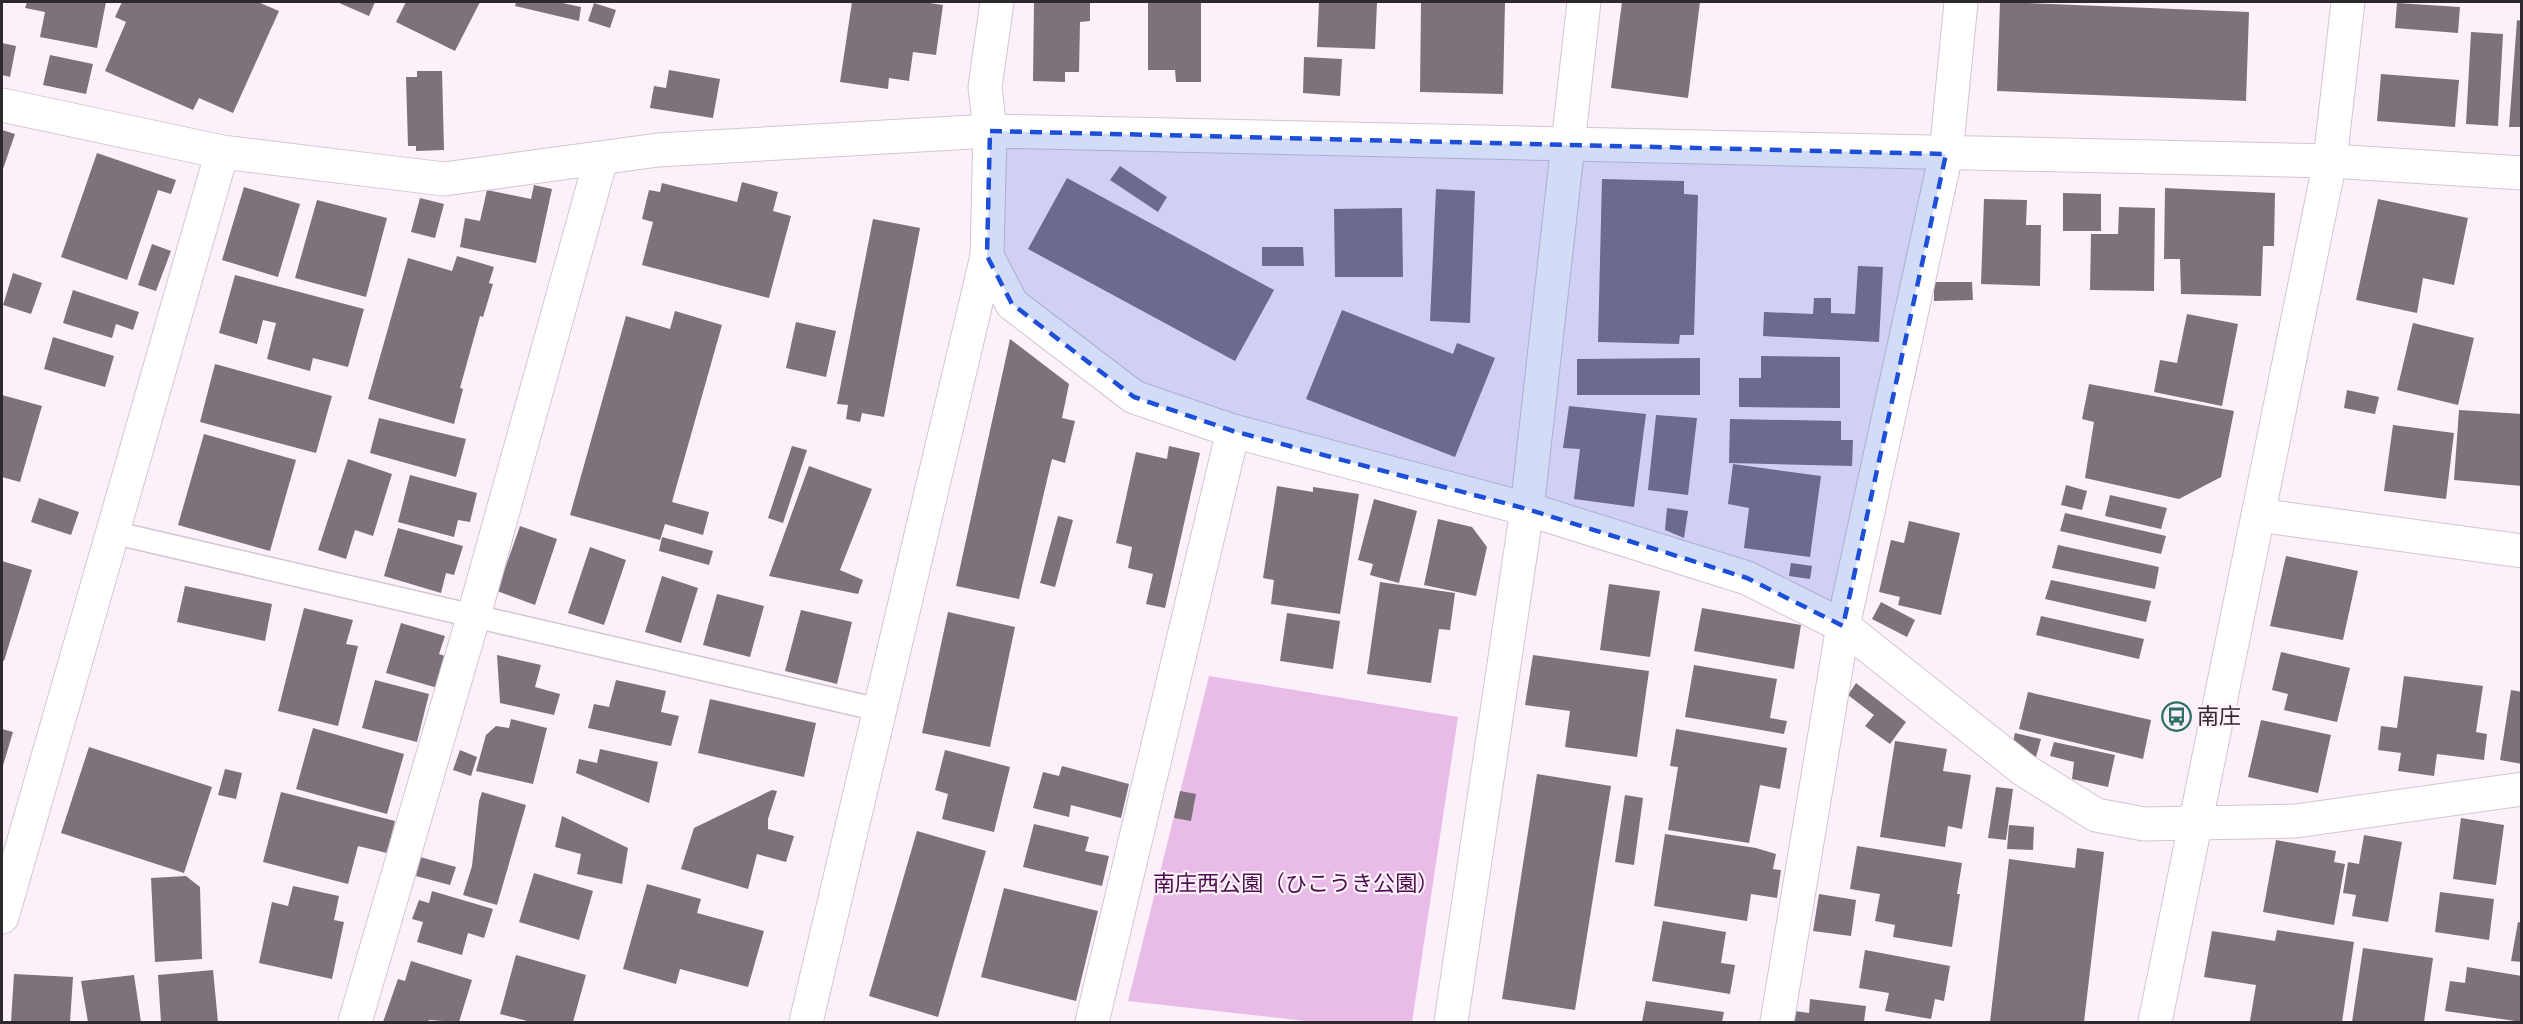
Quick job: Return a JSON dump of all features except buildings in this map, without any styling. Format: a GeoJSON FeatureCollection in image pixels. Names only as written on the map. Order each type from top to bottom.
{"type":"FeatureCollection","features":[{"type":"Feature","properties":{"kind":"street"},"geometry":{"type":"LineString","coordinates":[[806,1023],[987,256],[990,131],[985,87],[997,2]]}},
{"type":"Feature","properties":{"kind":"street"},"geometry":{"type":"LineString","coordinates":[[1451,1023],[1527,508],[1584,2]]}},
{"type":"Feature","properties":{"kind":"street"},"geometry":{"type":"LineString","coordinates":[[1778,1023],[1843,626],[1946,154],[1961,2]]}},
{"type":"Feature","properties":{"kind":"street"},"geometry":{"type":"LineString","coordinates":[[2155,1023],[2330,161],[2348,2]]}},
{"type":"Feature","properties":{"kind":"street"},"geometry":{"type":"LineString","coordinates":[[2,105],[222,152],[444,179],[658,150],[990,131],[2330,161],[2522,173]]}},
{"type":"Feature","properties":{"kind":"street"},"geometry":{"type":"LineString","coordinates":[[2,917],[222,152]]}},
{"type":"Feature","properties":{"kind":"street"},"geometry":{"type":"LineString","coordinates":[[355,1023],[474,615],[601,159]]}},
{"type":"Feature","properties":{"kind":"street"},"geometry":{"type":"LineString","coordinates":[[987,256],[1012,304],[1134,397],[1233,431],[1527,508],[1747,578],[1843,626],[2024,770],[2096,815],[2144,824],[2296,821],[2522,789]]}},
{"type":"Feature","properties":{"kind":"street"},"geometry":{"type":"LineString","coordinates":[[1092,1023],[1233,431]]}},
{"type":"Feature","properties":{"kind":"street"},"geometry":{"type":"LineString","coordinates":[[2258,515],[2522,551]]}},
{"type":"Feature","properties":{"kind":"lane"},"geometry":{"type":"LineString","coordinates":[[111,532],[880,710]]}},
{"type":"Feature","properties":{"kind":"highlighted area"},"geometry":{"type":"Polygon","coordinates":[[[990,131],[1946,154],[1843,626],[1747,578],[1527,509],[1233,431],[1134,397],[1012,304],[987,256],[990,131]]]}},
{"type":"Feature","properties":{"kind":"green space","name":"南庄西公園（ひこうき公園）"},"geometry":{"type":"Polygon","coordinates":[[[1209,676],[1458,717],[1412,1022],[1315,1022],[1128,1001],[1209,676]]]}},
{"type":"Feature","properties":{"kind":"place","name":"南庄"},"geometry":{"type":"Point","coordinates":[2176,717]}}]}
